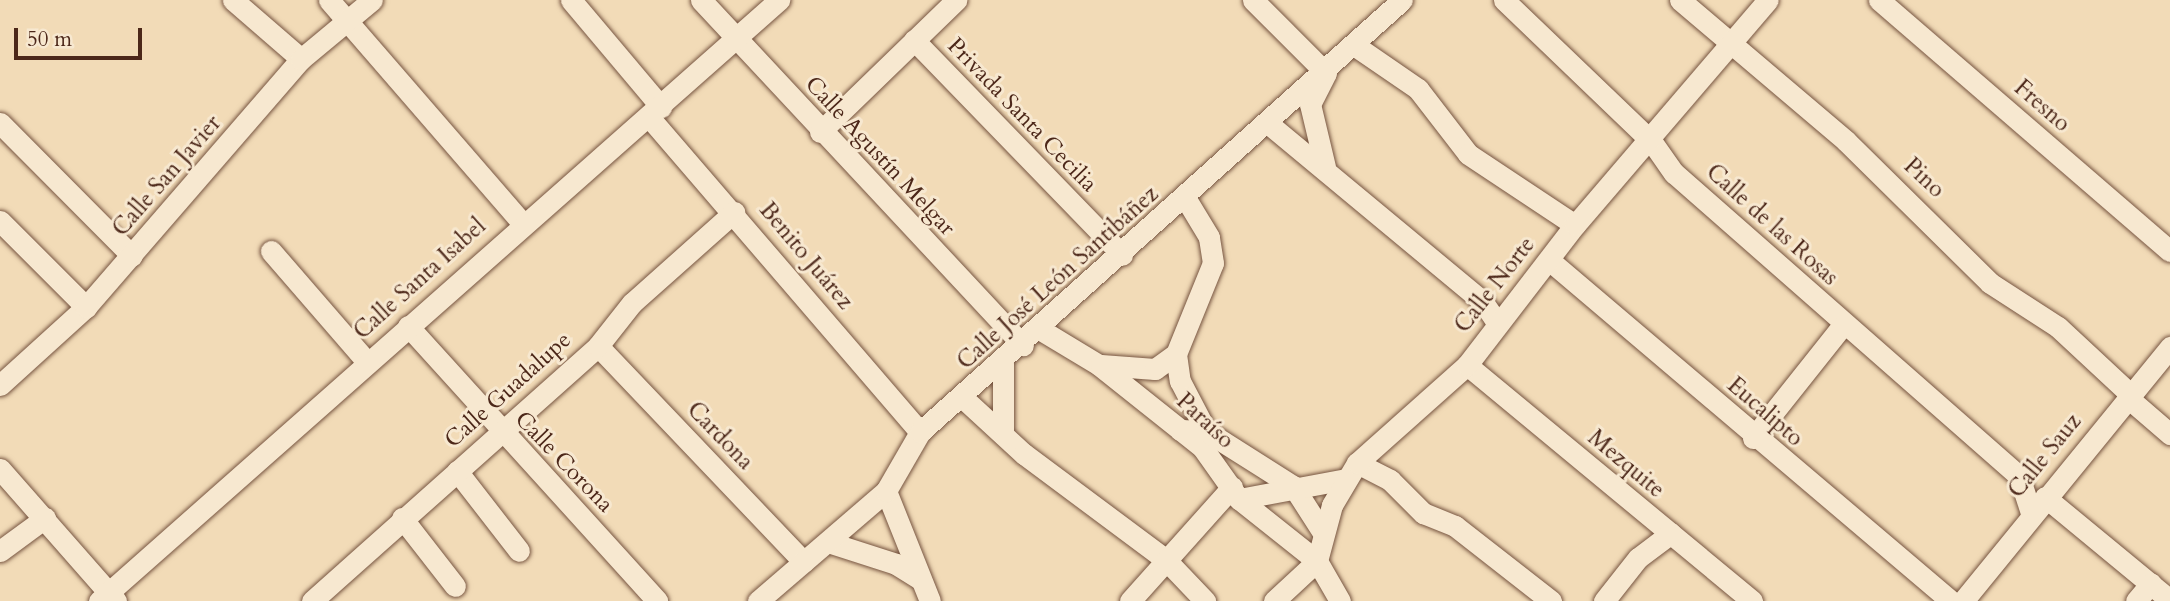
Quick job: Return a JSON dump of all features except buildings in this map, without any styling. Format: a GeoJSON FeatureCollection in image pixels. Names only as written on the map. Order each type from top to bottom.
{"type":"FeatureCollection","features":[{"type":"Feature","properties":{"kind":"street"},"geometry":{"type":"LineString","coordinates":[[233,0],[301,60]]}},
{"type":"Feature","properties":{"kind":"street"},"geometry":{"type":"LineString","coordinates":[[329,0],[350,20],[522,223]]}},
{"type":"Feature","properties":{"kind":"street","name":"Calle San Javier"},"geometry":{"type":"LineString","coordinates":[[0,385],[86,307],[301,60],[372,0]]}},
{"type":"Feature","properties":{"kind":"street","name":"Benito Juárez"},"geometry":{"type":"LineString","coordinates":[[571,0],[734,212],[920,432]]}},
{"type":"Feature","properties":{"kind":"street","name":"Calle Agustín Melgar"},"geometry":{"type":"LineString","coordinates":[[701,0],[820,132],[1023,345]]}},
{"type":"Feature","properties":{"kind":"street","name":"Calle Santa Isabel"},"geometry":{"type":"LineString","coordinates":[[108,598],[522,223],[655,112],[779,0]]}},
{"type":"Feature","properties":{"kind":"street"},"geometry":{"type":"LineString","coordinates":[[820,132],[956,0]]}},
{"type":"Feature","properties":{"kind":"street"},"geometry":{"type":"LineString","coordinates":[[1253,0],[1326,72],[1310,104],[1315,146],[1326,169]]}},
{"type":"Feature","properties":{"kind":"street","name":"Calle José León Santibáñez"},"geometry":{"type":"LineString","coordinates":[[758,601],[886,491],[920,432],[1041,330],[1270,125],[1402,0]]}},
{"type":"Feature","properties":{"kind":"street","name":"Calle de las Rosas"},"geometry":{"type":"LineString","coordinates":[[1504,0],[1653,142],[1674,173],[1843,325],[2019,476]]}},
{"type":"Feature","properties":{"kind":"street","name":"Pino"},"geometry":{"type":"LineString","coordinates":[[1680,0],[1846,141],[1990,282],[2058,327],[2170,434]]}},
{"type":"Feature","properties":{"kind":"street","name":"Calle Norte"},"geometry":{"type":"LineString","coordinates":[[1317,561],[1323,533],[1352,471],[1467,365],[1575,225],[1653,142],[1768,0]]}},
{"type":"Feature","properties":{"kind":"street","name":"Fresno"},"geometry":{"type":"LineString","coordinates":[[1879,0],[2170,251]]}},
{"type":"Feature","properties":{"kind":"street","name":"Privada Santa Cecilia"},"geometry":{"type":"LineString","coordinates":[[914,40],[1122,255]]}},
{"type":"Feature","properties":{"kind":"street"},"geometry":{"type":"LineString","coordinates":[[1354,45],[1418,89],[1468,155],[1575,225]]}},
{"type":"Feature","properties":{"kind":"street"},"geometry":{"type":"LineString","coordinates":[[0,123],[132,256]]}},
{"type":"Feature","properties":{"kind":"street"},"geometry":{"type":"LineString","coordinates":[[1270,125],[1483,302],[1497,323]]}},
{"type":"Feature","properties":{"kind":"street"},"geometry":{"type":"LineString","coordinates":[[1186,199],[1209,237],[1213,263],[1176,354],[1180,381],[1206,431]]}},
{"type":"Feature","properties":{"kind":"street","name":"Calle Guadalupe"},"geometry":{"type":"LineString","coordinates":[[312,601],[401,518],[598,346],[632,303],[734,212]]}},
{"type":"Feature","properties":{"kind":"street"},"geometry":{"type":"LineString","coordinates":[[0,220],[86,307]]}},
{"type":"Feature","properties":{"kind":"street"},"geometry":{"type":"LineString","coordinates":[[271,251],[368,362]]}},
{"type":"Feature","properties":{"kind":"street","name":"Eucalipto"},"geometry":{"type":"LineString","coordinates":[[1549,260],[1753,438],[1951,601]]}},
{"type":"Feature","properties":{"kind":"street"},"geometry":{"type":"LineString","coordinates":[[1753,438],[1843,325]]}},
{"type":"Feature","properties":{"kind":"street","name":"Calle Corona"},"geometry":{"type":"LineString","coordinates":[[408,326],[500,433],[657,601]]}},
{"type":"Feature","properties":{"kind":"street","name":"Paraíso"},"geometry":{"type":"LineString","coordinates":[[1041,330],[1099,365],[1180,430],[1236,493],[1317,561],[1340,601]]}},
{"type":"Feature","properties":{"kind":"street","name":"Cardona"},"geometry":{"type":"LineString","coordinates":[[598,346],[804,562]]}},
{"type":"Feature","properties":{"kind":"street","name":"Calle Sauz"},"geometry":{"type":"LineString","coordinates":[[1963,601],[2031,514],[2170,347]]}},
{"type":"Feature","properties":{"kind":"street"},"geometry":{"type":"LineString","coordinates":[[1099,365],[1155,369],[1176,354]]}},
{"type":"Feature","properties":{"kind":"street"},"geometry":{"type":"LineString","coordinates":[[1003,363],[1003,434]]}},
{"type":"Feature","properties":{"kind":"street","name":"Mezquite"},"geometry":{"type":"LineString","coordinates":[[1467,365],[1752,601]]}},
{"type":"Feature","properties":{"kind":"street"},"geometry":{"type":"LineString","coordinates":[[963,398],[1003,434],[1166,560],[1205,601]]}},
{"type":"Feature","properties":{"kind":"street"},"geometry":{"type":"LineString","coordinates":[[1180,430],[1206,431],[1293,486],[1323,533]]}},
{"type":"Feature","properties":{"kind":"street"},"geometry":{"type":"LineString","coordinates":[[0,469],[44,518],[108,598]]}},
{"type":"Feature","properties":{"kind":"street"},"geometry":{"type":"LineString","coordinates":[[457,471],[519,551]]}},
{"type":"Feature","properties":{"kind":"street"},"geometry":{"type":"LineString","coordinates":[[1130,601],[1166,560],[1236,493],[1293,486],[1352,471],[1390,480],[1423,513],[1455,526],[1551,601]]}},
{"type":"Feature","properties":{"kind":"street"},"geometry":{"type":"LineString","coordinates":[[2019,476],[2051,491],[2170,600]]}},
{"type":"Feature","properties":{"kind":"street"},"geometry":{"type":"LineString","coordinates":[[2019,476],[2031,514]]}},
{"type":"Feature","properties":{"kind":"street"},"geometry":{"type":"LineString","coordinates":[[886,491],[930,601]]}},
{"type":"Feature","properties":{"kind":"street"},"geometry":{"type":"LineString","coordinates":[[0,551],[44,518]]}},
{"type":"Feature","properties":{"kind":"street"},"geometry":{"type":"LineString","coordinates":[[401,518],[455,586]]}},
{"type":"Feature","properties":{"kind":"street"},"geometry":{"type":"LineString","coordinates":[[1604,601],[1638,558],[1671,533]]}},
{"type":"Feature","properties":{"kind":"street"},"geometry":{"type":"LineString","coordinates":[[828,542],[896,564],[920,579]]}},
{"type":"Feature","properties":{"kind":"street"},"geometry":{"type":"LineString","coordinates":[[1274,601],[1317,561]]}},
{"type":"Feature","properties":{"kind":"street"},"geometry":{"type":"LineString","coordinates":[[2136,601],[2151,583]]}}]}
